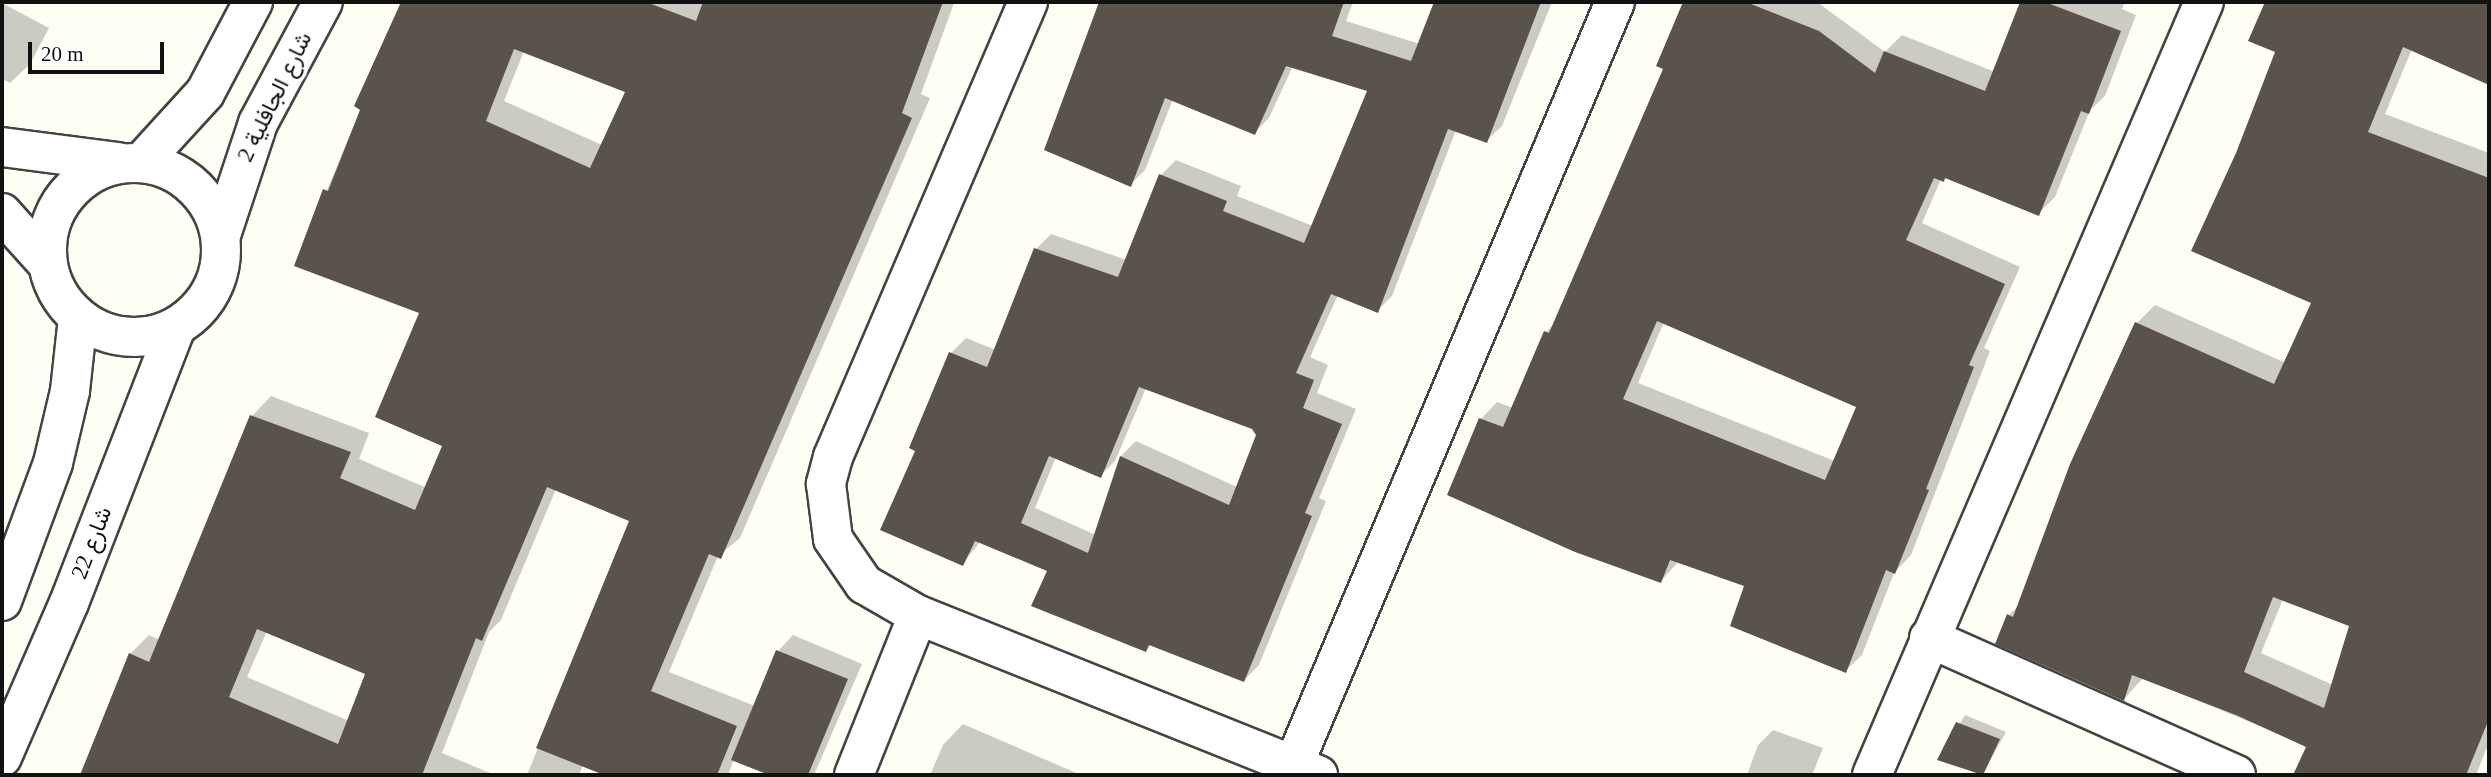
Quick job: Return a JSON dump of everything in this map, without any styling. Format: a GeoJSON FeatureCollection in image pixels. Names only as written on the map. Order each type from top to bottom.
{"type":"FeatureCollection","features":[{"type":"Feature","properties":{"kind":"street"},"geometry":{"type":"LineString","coordinates":[[46,262],[52,218],[63,198],[78,181],[131,162],[205,93],[253,2]]}},
{"type":"Feature","properties":{"kind":"street","name":"شارع الجافلية 2"},"geometry":{"type":"LineString","coordinates":[[220,235],[253,135],[323,2]]}},
{"type":"Feature","properties":{"kind":"street"},"geometry":{"type":"LineString","coordinates":[[1028,2],[888,324],[826,484],[833,538],[846,563],[864,584],[918,615],[1288,768],[1615,2]]}},
{"type":"Feature","properties":{"kind":"street"},"geometry":{"type":"LineString","coordinates":[[1872,775],[2204,2]]}},
{"type":"Feature","properties":{"kind":"street"},"geometry":{"type":"LineString","coordinates":[[2,146],[169,169],[193,184],[211,206],[220,235],[222,261],[214,288],[200,310],[176,327],[151,336],[125,337],[99,331],[78,317],[57,292],[46,262],[2,213]]}},
{"type":"Feature","properties":{"kind":"street"},"geometry":{"type":"LineString","coordinates":[[2,601],[53,463],[70,391],[78,317]]}},
{"type":"Feature","properties":{"kind":"street","name":"شارع 22"},"geometry":{"type":"LineString","coordinates":[[2,757],[69,603],[176,327]]}},
{"type":"Feature","properties":{"kind":"street"},"geometry":{"type":"LineString","coordinates":[[854,775],[918,615]]}},
{"type":"Feature","properties":{"kind":"street"},"geometry":{"type":"LineString","coordinates":[[1929,638],[2236,775]]}},
{"type":"Feature","properties":{"kind":"building"},"geometry":{"type":"Polygon","coordinates":[[[401,2],[646,2],[696,21],[703,2],[943,2],[902,113],[912,118],[721,559],[709,554],[651,691],[737,726],[717,775],[604,775],[536,748],[629,521],[547,487],[482,641],[476,638],[422,775],[80,775],[129,653],[149,662],[250,415],[351,452],[340,478],[415,510],[442,446],[375,417],[419,313],[294,266],[323,189],[328,191],[360,110],[354,106],[401,2]],[[514,49],[486,121],[590,168],[625,92],[514,49]],[[257,629],[229,697],[338,744],[365,674],[257,629]]]}},
{"type":"Feature","properties":{"kind":"building"},"geometry":{"type":"Polygon","coordinates":[[[1099,2],[1344,2],[1332,36],[1411,61],[1434,2],[1541,2],[1487,143],[1448,129],[1378,313],[1331,294],[1296,373],[1314,380],[1303,408],[1342,424],[1305,513],[1312,516],[1244,682],[1149,645],[1146,652],[1031,606],[1047,571],[975,541],[963,566],[880,530],[915,451],[909,448],[949,352],[987,367],[1034,248],[1118,277],[1159,174],[1227,201],[1223,211],[1304,243],[1367,91],[1286,66],[1255,135],[1165,98],[1131,187],[1044,150],[1099,2]],[[1139,387],[1101,478],[1049,456],[1021,523],[1088,553],[1120,456],[1229,505],[1256,435],[1252,429],[1139,387]]]}},
{"type":"Feature","properties":{"kind":"building"},"geometry":{"type":"Polygon","coordinates":[[[1683,2],[1746,2],[1819,31],[1875,73],[1884,51],[1985,91],[2020,2],[2045,2],[2121,31],[2089,114],[2081,111],[2039,216],[1945,178],[1944,182],[1934,178],[1906,240],[2005,284],[1969,365],[1974,367],[1895,574],[1886,570],[1846,673],[1730,626],[1744,586],[1670,560],[1661,583],[1575,552],[1447,495],[1479,418],[1503,427],[1544,331],[1549,333],[1663,69],[1656,66],[1683,2]],[[1657,321],[1623,399],[1825,480],[1856,407],[1657,321]]]}},
{"type":"Feature","properties":{"kind":"building"},"geometry":{"type":"Polygon","coordinates":[[[2265,2],[2489,2],[2489,85],[2403,47],[2368,132],[2489,178],[2489,719],[2466,775],[2293,775],[2306,747],[2236,715],[2132,675],[2124,701],[1995,644],[2007,614],[2013,617],[2070,464],[2135,322],[2274,384],[2311,303],[2191,251],[2236,153],[2275,52],[2248,41],[2265,2]],[[2273,597],[2244,672],[2324,708],[2349,626],[2273,597]]]}},
{"type":"Feature","properties":{"kind":"building"},"geometry":{"type":"Polygon","coordinates":[[[776,650],[848,679],[808,775],[769,775],[731,760],[776,650]]]}},
{"type":"Feature","properties":{"kind":"building"},"geometry":{"type":"Polygon","coordinates":[[[1956,722],[2000,739],[1983,775],[1937,760],[1956,722]]]}}]}
